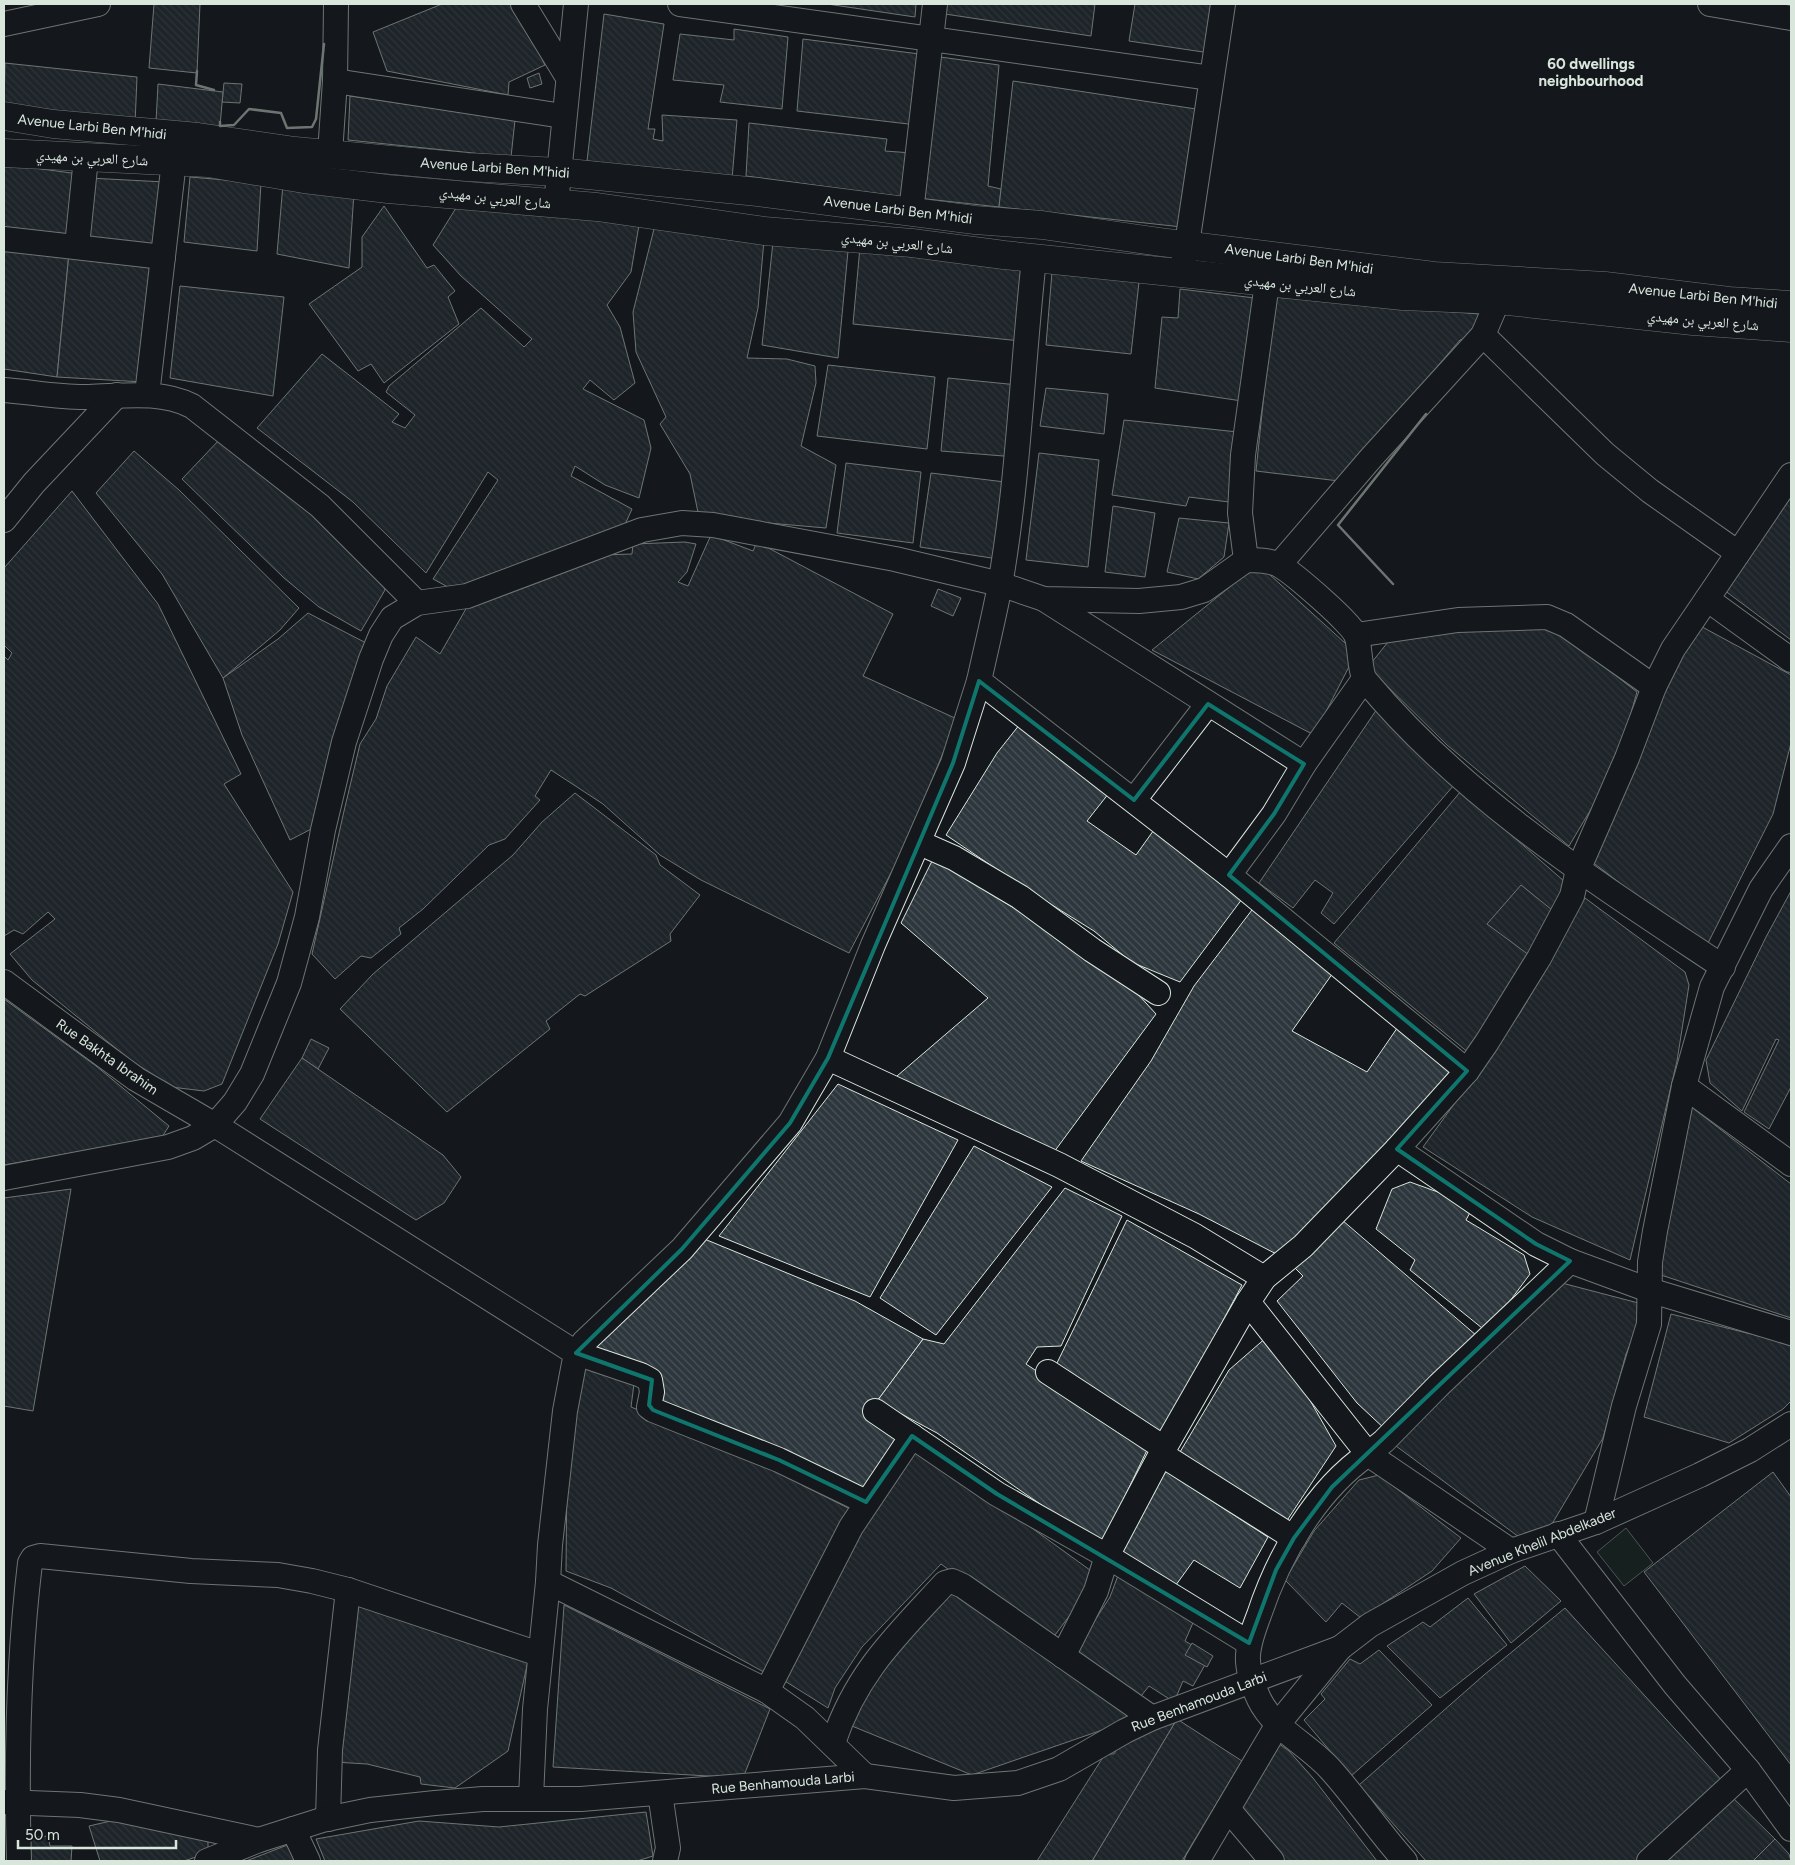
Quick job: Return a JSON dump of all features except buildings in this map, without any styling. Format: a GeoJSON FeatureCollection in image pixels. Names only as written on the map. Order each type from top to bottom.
{"type":"FeatureCollection","features":[{"type":"Feature","properties":{"kind":"main road","name":"Avenue Larbi Ben M'hidi"},"geometry":{"type":"LineString","coordinates":[[7,117],[53,124],[198,137],[295,151],[330,153],[403,162],[558,172],[758,192],[911,212],[1042,225],[1434,276],[1501,289]]}},
{"type":"Feature","properties":{"kind":"main road"},"geometry":{"type":"LineString","coordinates":[[4,151],[7,117]]}},
{"type":"Feature","properties":{"kind":"main road","name":"شارع العربي بن مهيدي"},"geometry":{"type":"LineString","coordinates":[[4,151],[86,158],[208,163],[304,179],[668,216],[764,231],[912,243],[1181,274],[1403,296],[1501,289],[1606,299],[1791,328]]}},
{"type":"Feature","properties":{"kind":"main road","name":"Avenue Larbi Ben M'hidi"},"geometry":{"type":"LineString","coordinates":[[1606,299],[1729,301],[1791,305]]}},
{"type":"Feature","properties":{"kind":"street"},"geometry":{"type":"LineString","coordinates":[[4,24],[98,4]]}},
{"type":"Feature","properties":{"kind":"street"},"geometry":{"type":"LineString","coordinates":[[523,4],[567,76]]}},
{"type":"Feature","properties":{"kind":"street"},"geometry":{"type":"LineString","coordinates":[[556,204],[567,76],[576,4]]}},
{"type":"Feature","properties":{"kind":"street"},"geometry":{"type":"LineString","coordinates":[[680,4],[1211,78]]}},
{"type":"Feature","properties":{"kind":"street"},"geometry":{"type":"LineString","coordinates":[[911,212],[935,4]]}},
{"type":"Feature","properties":{"kind":"street"},"geometry":{"type":"LineString","coordinates":[[1181,274],[1223,4]]}},
{"type":"Feature","properties":{"kind":"street"},"geometry":{"type":"LineString","coordinates":[[1710,4],[1791,18]]}},
{"type":"Feature","properties":{"kind":"street"},"geometry":{"type":"LineString","coordinates":[[330,153],[342,7]]}},
{"type":"Feature","properties":{"kind":"street"},"geometry":{"type":"LineString","coordinates":[[336,81],[563,116]]}},
{"type":"Feature","properties":{"kind":"street"},"geometry":{"type":"LineString","coordinates":[[77,246],[86,158]]}},
{"type":"Feature","properties":{"kind":"street"},"geometry":{"type":"LineString","coordinates":[[147,396],[174,161]]}},
{"type":"Feature","properties":{"kind":"street"},"geometry":{"type":"LineString","coordinates":[[4,239],[162,256]]}},
{"type":"Feature","properties":{"kind":"street"},"geometry":{"type":"LineString","coordinates":[[531,1798],[539,1654],[567,1393],[576,1353],[589,1338],[682,1249],[790,1123],[828,1058],[873,946],[920,843],[954,762],[979,681],[1000,584],[1015,468],[1034,258]]}},
{"type":"Feature","properties":{"kind":"street"},"geometry":{"type":"LineString","coordinates":[[1246,560],[1240,513],[1243,455],[1267,283]]}},
{"type":"Feature","properties":{"kind":"street"},"geometry":{"type":"LineString","coordinates":[[1279,565],[1371,458],[1483,335],[1501,289]]}},
{"type":"Feature","properties":{"kind":"street"},"geometry":{"type":"LineString","coordinates":[[1483,335],[1605,454],[1650,491],[1738,553]]}},
{"type":"Feature","properties":{"kind":"street"},"geometry":{"type":"LineString","coordinates":[[4,390],[88,397],[118,394],[176,398],[192,406],[320,506],[417,603]]}},
{"type":"Feature","properties":{"kind":"street"},"geometry":{"type":"LineString","coordinates":[[4,520],[34,483],[118,394]]}},
{"type":"Feature","properties":{"kind":"street"},"geometry":{"type":"LineString","coordinates":[[1063,1656],[1096,1591],[1107,1556],[1162,1451],[1248,1302],[1264,1278],[1310,1239],[1397,1149],[1467,1071],[1538,958],[1572,896],[1578,870],[1627,758],[1654,687],[1673,649],[1791,475]]}},
{"type":"Feature","properties":{"kind":"street"},"geometry":{"type":"LineString","coordinates":[[4,1178],[168,1147],[193,1138],[215,1125],[235,1102],[252,1074],[289,983],[308,917],[323,830],[344,742],[371,660],[381,635],[392,618],[417,603],[468,596],[642,530],[682,523],[713,525],[895,559],[1000,584],[1044,599],[1304,764]]}},
{"type":"Feature","properties":{"kind":"street"},"geometry":{"type":"LineString","coordinates":[[1044,599],[1139,600],[1181,597],[1204,590],[1246,560],[1279,565],[1346,622],[1356,635],[1364,679],[1420,740],[1478,792],[1578,870],[1723,967]]}},
{"type":"Feature","properties":{"kind":"street"},"geometry":{"type":"LineString","coordinates":[[1707,599],[1791,660]]}},
{"type":"Feature","properties":{"kind":"street"},"geometry":{"type":"LineString","coordinates":[[1356,635],[1458,620],[1548,617],[1566,625],[1654,687]]}},
{"type":"Feature","properties":{"kind":"street"},"geometry":{"type":"LineString","coordinates":[[1229,875],[1274,814],[1304,764],[1364,679]]}},
{"type":"Feature","properties":{"kind":"street"},"geometry":{"type":"LineString","coordinates":[[979,681],[1229,875],[1467,1071]]}},
{"type":"Feature","properties":{"kind":"street"},"geometry":{"type":"LineString","coordinates":[[1134,800],[1208,704]]}},
{"type":"Feature","properties":{"kind":"street"},"geometry":{"type":"LineString","coordinates":[[920,843],[954,858],[1020,897],[1092,950],[1158,993]]}},
{"type":"Feature","properties":{"kind":"street"},"geometry":{"type":"LineString","coordinates":[[1596,1522],[1624,1406],[1649,1324],[1650,1262],[1655,1231],[1684,1086],[1712,987],[1761,889],[1791,846]]}},
{"type":"Feature","properties":{"kind":"street","name":"Rue Bakhta Ibrahim"},"geometry":{"type":"LineString","coordinates":[[4,982],[136,1079],[215,1125],[576,1353],[650,1380],[652,1392],[649,1405],[653,1410],[779,1460],[866,1502]]}},
{"type":"Feature","properties":{"kind":"street"},"geometry":{"type":"LineString","coordinates":[[828,1058],[1059,1165],[1195,1236],[1264,1278]]}},
{"type":"Feature","properties":{"kind":"street"},"geometry":{"type":"LineString","coordinates":[[1684,1086],[1791,1164]]}},
{"type":"Feature","properties":{"kind":"street"},"geometry":{"type":"LineString","coordinates":[[1397,1149],[1536,1244],[1570,1261],[1649,1290],[1791,1332]]}},
{"type":"Feature","properties":{"kind":"street"},"geometry":{"type":"LineString","coordinates":[[1405,1861],[1330,1769],[1305,1745],[1278,1724],[1260,1701],[1252,1681],[1248,1657],[1250,1643],[1276,1570],[1294,1538],[1332,1487],[1354,1464],[1368,1454],[1570,1261]]}},
{"type":"Feature","properties":{"kind":"street"},"geometry":{"type":"LineString","coordinates":[[1248,1302],[1368,1454],[1512,1551]]}},
{"type":"Feature","properties":{"kind":"street"},"geometry":{"type":"LineString","coordinates":[[1048,1372],[1162,1451],[1294,1538]]}},
{"type":"Feature","properties":{"kind":"street"},"geometry":{"type":"LineString","coordinates":[[875,1410],[997,1494],[1107,1556],[1250,1643]]}},
{"type":"Feature","properties":{"kind":"street","name":"Avenue Khelil Abdelkader"},"geometry":{"type":"LineString","coordinates":[[1197,1861],[1278,1724],[1340,1648],[1370,1625],[1422,1595],[1512,1551],[1596,1522],[1722,1465],[1791,1424]]}},
{"type":"Feature","properties":{"kind":"street"},"geometry":{"type":"LineString","coordinates":[[768,1691],[827,1571],[866,1502],[912,1436]]}},
{"type":"Feature","properties":{"kind":"street"},"geometry":{"type":"LineString","coordinates":[[1558,1534],[1675,1686],[1748,1770],[1791,1829]]}},
{"type":"Feature","properties":{"kind":"street"},"geometry":{"type":"LineString","coordinates":[[19,1861],[10,1802],[20,1644],[30,1563],[33,1558],[40,1556],[191,1570],[278,1575],[348,1590],[539,1654]]}},
{"type":"Feature","properties":{"kind":"street"},"geometry":{"type":"LineString","coordinates":[[833,1743],[846,1706],[869,1668],[912,1618],[948,1581],[957,1582],[963,1586],[1152,1718]]}},
{"type":"Feature","properties":{"kind":"street"},"geometry":{"type":"LineString","coordinates":[[548,1582],[768,1691],[805,1718],[865,1776]]}},
{"type":"Feature","properties":{"kind":"street"},"geometry":{"type":"LineString","coordinates":[[328,1819],[330,1750],[348,1590]]}},
{"type":"Feature","properties":{"kind":"street","name":"Rue Benhamouda Larbi"},"geometry":{"type":"LineString","coordinates":[[206,1861],[259,1840],[328,1819],[370,1810],[425,1804],[484,1799],[581,1799],[865,1776],[954,1788],[1018,1783],[1059,1769],[1124,1731],[1152,1718],[1340,1648]]}},
{"type":"Feature","properties":{"kind":"street"},"geometry":{"type":"LineString","coordinates":[[1649,1861],[1748,1770]]}},
{"type":"Feature","properties":{"kind":"street"},"geometry":{"type":"LineString","coordinates":[[660,1793],[668,1848],[665,1861]]}},
{"type":"Feature","properties":{"kind":"street"},"geometry":{"type":"LineString","coordinates":[[10,1802],[80,1805],[119,1810],[259,1840]]}},
{"type":"Feature","properties":{"kind":"street"},"geometry":{"type":"LineString","coordinates":[[1228,1809],[1272,1861]]}},
{"type":"Feature","properties":{"kind":"street"},"geometry":{"type":"LineString","coordinates":[[293,1829],[308,1861]]}},
{"type":"Feature","properties":{"kind":"highlighted area"},"geometry":{"type":"Polygon","coordinates":[[[979,681],[1134,800],[1208,704],[1304,764],[1274,814],[1229,875],[1467,1071],[1397,1149],[1536,1244],[1570,1261],[1332,1487],[1294,1538],[1276,1570],[1249,1643],[997,1494],[912,1436],[866,1502],[779,1460],[653,1410],[649,1405],[652,1380],[576,1353],[682,1249],[790,1123],[828,1058],[953,763],[979,681]]]}},
{"type":"Feature","properties":{"kind":"green space"},"geometry":{"type":"Polygon","coordinates":[[[1626,1528],[1653,1563],[1624,1586],[1597,1552],[1626,1528]]]}},
{"type":"Feature","properties":{"kind":"wall"},"geometry":{"type":"LineString","coordinates":[[220,122],[220,126],[234,125],[249,109],[281,113],[287,128],[312,127],[316,119],[324,44]]}},
{"type":"Feature","properties":{"kind":"wall"},"geometry":{"type":"LineString","coordinates":[[197,71],[196,85],[214,90]]}},
{"type":"Feature","properties":{"kind":"wall"},"geometry":{"type":"LineString","coordinates":[[1393,584],[1338,525],[1426,414]]}},
{"type":"Feature","properties":{"kind":"district","name":"60 dwellings neighbourhood"},"geometry":{"type":"Point","coordinates":[1591,72]}}]}
